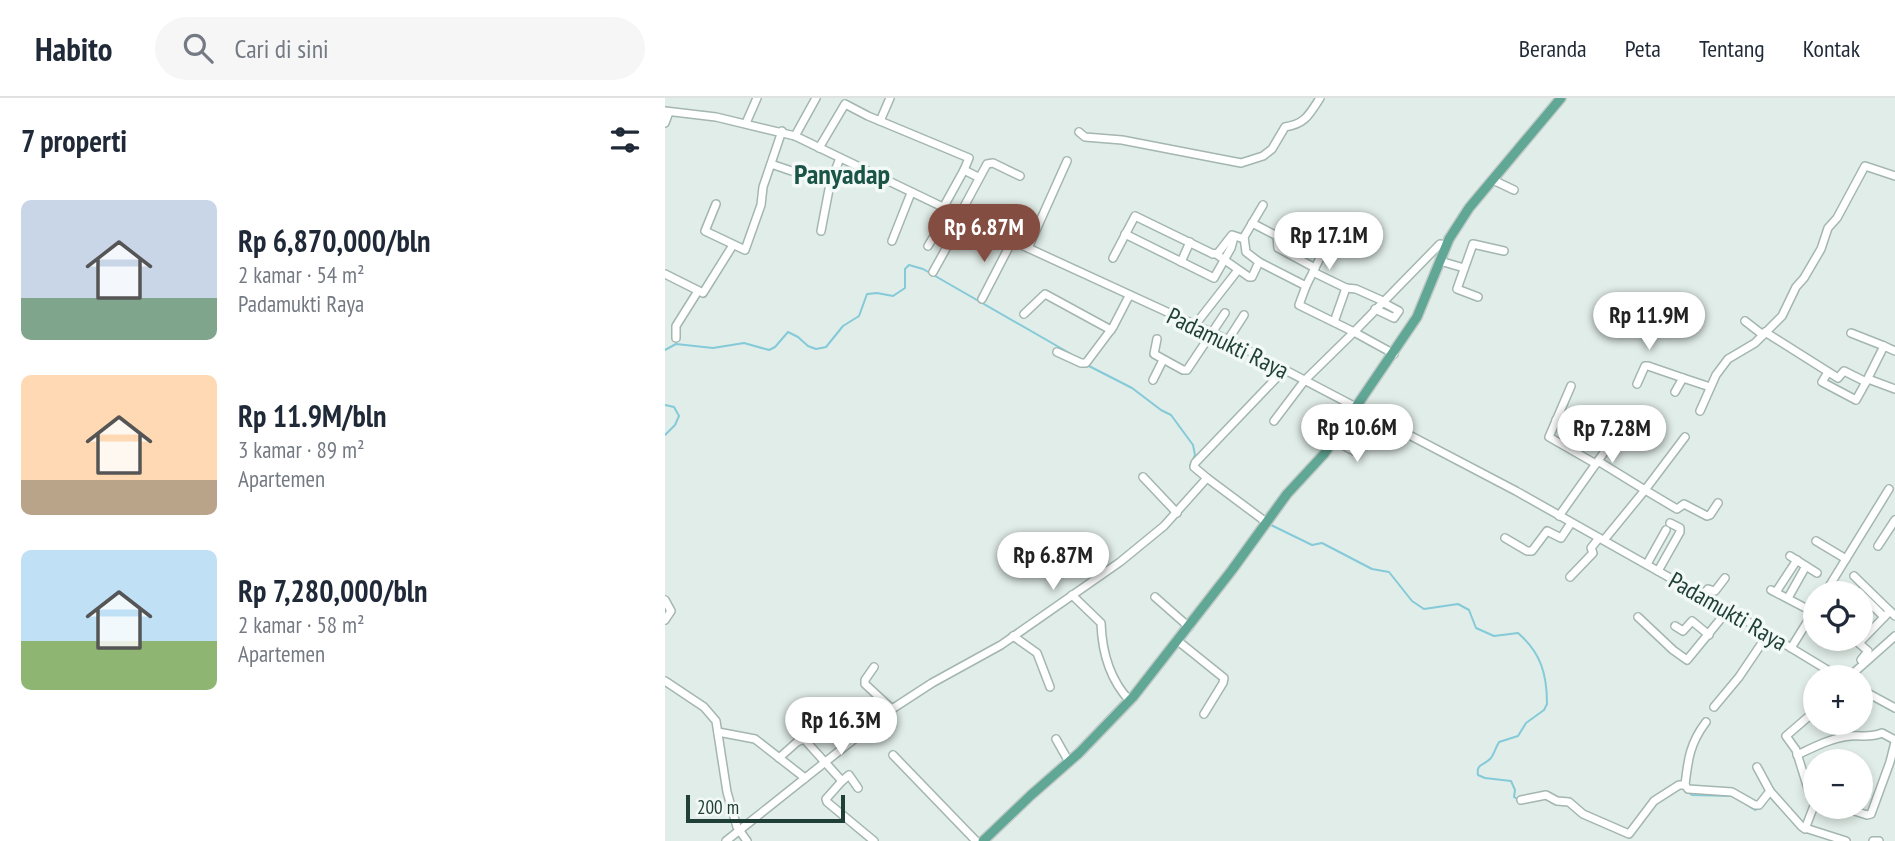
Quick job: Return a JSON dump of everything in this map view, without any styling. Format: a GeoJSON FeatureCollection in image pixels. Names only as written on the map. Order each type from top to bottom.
{"type":"FeatureCollection","features":[{"type":"Feature","properties":{"kind":"main road"},"geometry":{"type":"LineString","coordinates":[[983,841],[1069,762],[1130,701],[1266,522],[1324,454],[1417,317],[1447,245],[1469,208],[1562,98]]}},
{"type":"Feature","properties":{"kind":"street"},"geometry":{"type":"LineString","coordinates":[[746,123],[757,98]]}},
{"type":"Feature","properties":{"kind":"street"},"geometry":{"type":"LineString","coordinates":[[795,136],[816,98]]}},
{"type":"Feature","properties":{"kind":"street"},"geometry":{"type":"LineString","coordinates":[[880,121],[890,98]]}},
{"type":"Feature","properties":{"kind":"street"},"geometry":{"type":"LineString","coordinates":[[1079,132],[1085,137],[1122,140],[1241,163],[1263,156],[1272,149],[1285,127],[1296,126],[1303,121],[1320,98]]}},
{"type":"Feature","properties":{"kind":"street"},"geometry":{"type":"LineString","coordinates":[[819,148],[844,104],[969,158],[929,246]]}},
{"type":"Feature","properties":{"kind":"street","name":"Padamukti Raya"},"geometry":{"type":"LineString","coordinates":[[666,117],[702,114],[746,123],[781,135],[795,136],[961,217],[1228,341],[1516,491],[1820,665]]}},
{"type":"Feature","properties":{"kind":"street"},"geometry":{"type":"LineString","coordinates":[[716,204],[705,230],[746,249],[781,135]]}},
{"type":"Feature","properties":{"kind":"street"},"geometry":{"type":"LineString","coordinates":[[821,231],[830,184],[840,158]]}},
{"type":"Feature","properties":{"kind":"street"},"geometry":{"type":"LineString","coordinates":[[1028,248],[1067,162]]}},
{"type":"Feature","properties":{"kind":"street"},"geometry":{"type":"LineString","coordinates":[[933,272],[986,164],[993,163],[1020,176]]}},
{"type":"Feature","properties":{"kind":"street"},"geometry":{"type":"LineString","coordinates":[[771,164],[830,184]]}},
{"type":"Feature","properties":{"kind":"street"},"geometry":{"type":"LineString","coordinates":[[1700,411],[1716,374],[1732,356],[1750,347],[1782,316],[1796,287],[1823,244],[1828,228],[1837,218],[1865,166],[1895,176]]}},
{"type":"Feature","properties":{"kind":"street"},"geometry":{"type":"LineString","coordinates":[[964,170],[978,177]]}},
{"type":"Feature","properties":{"kind":"street"},"geometry":{"type":"LineString","coordinates":[[1493,180],[1514,190]]}},
{"type":"Feature","properties":{"kind":"street"},"geometry":{"type":"LineString","coordinates":[[892,241],[911,193]]}},
{"type":"Feature","properties":{"kind":"street"},"geometry":{"type":"LineString","coordinates":[[1263,205],[1244,239],[1246,252],[1259,262],[1306,286]]}},
{"type":"Feature","properties":{"kind":"street"},"geometry":{"type":"LineString","coordinates":[[1113,258],[1135,216],[1216,254],[1252,277],[1259,262]]}},
{"type":"Feature","properties":{"kind":"street"},"geometry":{"type":"LineString","coordinates":[[1252,223],[1277,236],[1277,247],[1314,270],[1346,288],[1356,289],[1399,311],[1394,317],[1375,309]]}},
{"type":"Feature","properties":{"kind":"street"},"geometry":{"type":"LineString","coordinates":[[1125,234],[1214,278],[1225,260],[1234,235]]}},
{"type":"Feature","properties":{"kind":"street"},"geometry":{"type":"LineString","coordinates":[[1216,254],[1229,237],[1234,235],[1244,239]]}},
{"type":"Feature","properties":{"kind":"street"},"geometry":{"type":"LineString","coordinates":[[982,299],[1012,241]]}},
{"type":"Feature","properties":{"kind":"street"},"geometry":{"type":"LineString","coordinates":[[1181,262],[1190,242]]}},
{"type":"Feature","properties":{"kind":"street"},"geometry":{"type":"LineString","coordinates":[[1478,297],[1457,289],[1474,243],[1504,251]]}},
{"type":"Feature","properties":{"kind":"street"},"geometry":{"type":"LineString","coordinates":[[1274,421],[1305,380],[1440,244],[1447,245]]}},
{"type":"Feature","properties":{"kind":"street"},"geometry":{"type":"LineString","coordinates":[[665,274],[698,291],[705,291],[733,245]]}},
{"type":"Feature","properties":{"kind":"street"},"geometry":{"type":"LineString","coordinates":[[1326,246],[1299,304],[1394,354]]}},
{"type":"Feature","properties":{"kind":"street"},"geometry":{"type":"LineString","coordinates":[[1440,261],[1464,268]]}},
{"type":"Feature","properties":{"kind":"street"},"geometry":{"type":"LineString","coordinates":[[1195,326],[1238,270]]}},
{"type":"Feature","properties":{"kind":"street"},"geometry":{"type":"LineString","coordinates":[[1333,322],[1346,288]]}},
{"type":"Feature","properties":{"kind":"street"},"geometry":{"type":"LineString","coordinates":[[676,338],[676,326],[698,291]]}},
{"type":"Feature","properties":{"kind":"street"},"geometry":{"type":"LineString","coordinates":[[1024,314],[1045,294],[1111,330]]}},
{"type":"Feature","properties":{"kind":"street"},"geometry":{"type":"LineString","coordinates":[[1057,352],[1086,363],[1111,330],[1129,296]]}},
{"type":"Feature","properties":{"kind":"street"},"geometry":{"type":"LineString","coordinates":[[1157,339],[1153,353],[1187,370],[1225,313]]}},
{"type":"Feature","properties":{"kind":"street"},"geometry":{"type":"LineString","coordinates":[[1228,341],[1244,316]]}},
{"type":"Feature","properties":{"kind":"street"},"geometry":{"type":"LineString","coordinates":[[1745,321],[1840,378],[1845,371],[1895,389]]}},
{"type":"Feature","properties":{"kind":"street"},"geometry":{"type":"LineString","coordinates":[[1851,333],[1895,351]]}},
{"type":"Feature","properties":{"kind":"street"},"geometry":{"type":"LineString","coordinates":[[1828,372],[1822,382],[1856,400],[1884,346]]}},
{"type":"Feature","properties":{"kind":"street"},"geometry":{"type":"LineString","coordinates":[[1153,380],[1163,360]]}},
{"type":"Feature","properties":{"kind":"street"},"geometry":{"type":"LineString","coordinates":[[1637,384],[1645,366],[1710,387]]}},
{"type":"Feature","properties":{"kind":"street"},"geometry":{"type":"LineString","coordinates":[[1266,522],[1194,467],[1284,370]]}},
{"type":"Feature","properties":{"kind":"street"},"geometry":{"type":"LineString","coordinates":[[1675,392],[1683,378]]}},
{"type":"Feature","properties":{"kind":"street"},"geometry":{"type":"LineString","coordinates":[[1571,386],[1549,438],[1645,490],[1671,508],[1677,509],[1684,504],[1707,516],[1718,503]]}},
{"type":"Feature","properties":{"kind":"street"},"geometry":{"type":"LineString","coordinates":[[1559,516],[1621,424],[1620,420],[1615,418]]}},
{"type":"Feature","properties":{"kind":"street"},"geometry":{"type":"LineString","coordinates":[[1556,420],[1607,447]]}},
{"type":"Feature","properties":{"kind":"street"},"geometry":{"type":"LineString","coordinates":[[1333,440],[1353,451],[1359,449],[1366,435]]}},
{"type":"Feature","properties":{"kind":"street"},"geometry":{"type":"LineString","coordinates":[[1570,577],[1593,553],[1591,548],[1645,490],[1685,437]]}},
{"type":"Feature","properties":{"kind":"street"},"geometry":{"type":"LineString","coordinates":[[1143,477],[1177,513]]}},
{"type":"Feature","properties":{"kind":"street"},"geometry":{"type":"LineString","coordinates":[[726,841],[892,709],[932,682],[967,665],[1013,636],[1120,562],[1177,513],[1207,478]]}},
{"type":"Feature","properties":{"kind":"street"},"geometry":{"type":"LineString","coordinates":[[1832,581],[1889,489]]}},
{"type":"Feature","properties":{"kind":"street"},"geometry":{"type":"LineString","coordinates":[[1878,546],[1895,520]]}},
{"type":"Feature","properties":{"kind":"street"},"geometry":{"type":"LineString","coordinates":[[1505,538],[1531,551],[1547,531],[1561,538],[1571,523]]}},
{"type":"Feature","properties":{"kind":"street"},"geometry":{"type":"LineString","coordinates":[[1647,565],[1668,527],[1681,531],[1658,571]]}},
{"type":"Feature","properties":{"kind":"street"},"geometry":{"type":"LineString","coordinates":[[1816,541],[1846,559]]}},
{"type":"Feature","properties":{"kind":"street"},"geometry":{"type":"LineString","coordinates":[[1803,606],[1774,591],[1793,558],[1817,573]]}},
{"type":"Feature","properties":{"kind":"street"},"geometry":{"type":"LineString","coordinates":[[1788,598],[1806,566]]}},
{"type":"Feature","properties":{"kind":"street"},"geometry":{"type":"LineString","coordinates":[[1854,576],[1856,581]]}},
{"type":"Feature","properties":{"kind":"street"},"geometry":{"type":"LineString","coordinates":[[1702,596],[1708,589],[1716,591],[1725,578]]}},
{"type":"Feature","properties":{"kind":"street"},"geometry":{"type":"LineString","coordinates":[[1072,595],[1101,623],[1105,656],[1119,688],[1130,701]]}},
{"type":"Feature","properties":{"kind":"street"},"geometry":{"type":"LineString","coordinates":[[1155,597],[1189,626]]}},
{"type":"Feature","properties":{"kind":"street"},"geometry":{"type":"LineString","coordinates":[[665,600],[670,614],[665,620]]}},
{"type":"Feature","properties":{"kind":"street"},"geometry":{"type":"LineString","coordinates":[[1873,600],[1890,615],[1873,626]]}},
{"type":"Feature","properties":{"kind":"street"},"geometry":{"type":"LineString","coordinates":[[1638,617],[1686,659],[1728,610]]}},
{"type":"Feature","properties":{"kind":"street"},"geometry":{"type":"LineString","coordinates":[[1675,626],[1683,631],[1692,621],[1709,635]]}},
{"type":"Feature","properties":{"kind":"street"},"geometry":{"type":"LineString","coordinates":[[1791,648],[1803,629]]}},
{"type":"Feature","properties":{"kind":"street"},"geometry":{"type":"LineString","coordinates":[[1714,707],[1739,677],[1768,634]]}},
{"type":"Feature","properties":{"kind":"street"},"geometry":{"type":"LineString","coordinates":[[1013,636],[1037,653],[1050,687]]}},
{"type":"Feature","properties":{"kind":"street"},"geometry":{"type":"LineString","coordinates":[[1862,665],[1895,636]]}},
{"type":"Feature","properties":{"kind":"street"},"geometry":{"type":"LineString","coordinates":[[1178,641],[1224,678],[1204,714]]}},
{"type":"Feature","properties":{"kind":"street"},"geometry":{"type":"LineString","coordinates":[[1854,665],[1868,653],[1866,651]]}},
{"type":"Feature","properties":{"kind":"street"},"geometry":{"type":"LineString","coordinates":[[874,667],[865,684],[892,709]]}},
{"type":"Feature","properties":{"kind":"street"},"geometry":{"type":"LineString","coordinates":[[665,681],[704,707],[716,721],[727,792],[737,827],[747,841]]}},
{"type":"Feature","properties":{"kind":"street"},"geometry":{"type":"LineString","coordinates":[[1873,697],[1891,706],[1895,696]]}},
{"type":"Feature","properties":{"kind":"street"},"geometry":{"type":"LineString","coordinates":[[1803,721],[1787,734],[1803,774]]}},
{"type":"Feature","properties":{"kind":"street"},"geometry":{"type":"LineString","coordinates":[[1685,785],[1690,749],[1706,722]]}},
{"type":"Feature","properties":{"kind":"street"},"geometry":{"type":"LineString","coordinates":[[718,732],[755,739],[805,778]]}},
{"type":"Feature","properties":{"kind":"street"},"geometry":{"type":"LineString","coordinates":[[1797,755],[1823,742],[1851,736],[1873,737],[1882,733],[1895,741],[1873,809]]}},
{"type":"Feature","properties":{"kind":"street"},"geometry":{"type":"LineString","coordinates":[[779,758],[804,738],[842,781]]}},
{"type":"Feature","properties":{"kind":"street"},"geometry":{"type":"LineString","coordinates":[[1056,738],[1069,762]]}},
{"type":"Feature","properties":{"kind":"street"},"geometry":{"type":"LineString","coordinates":[[893,755],[976,841]]}},
{"type":"Feature","properties":{"kind":"street"},"geometry":{"type":"LineString","coordinates":[[1757,768],[1770,791],[1794,821],[1805,829],[1846,841]]}},
{"type":"Feature","properties":{"kind":"street"},"geometry":{"type":"LineString","coordinates":[[858,788],[849,775],[826,799],[874,841]]}},
{"type":"Feature","properties":{"kind":"street"},"geometry":{"type":"LineString","coordinates":[[1521,800],[1546,795],[1571,804],[1583,814],[1629,834],[1654,801],[1679,785],[1685,785],[1693,791],[1732,792],[1755,805],[1770,791]]}},
{"type":"Feature","properties":{"kind":"street"},"geometry":{"type":"LineString","coordinates":[[1805,829],[1809,819]]}},
{"type":"Feature","properties":{"kind":"street"},"geometry":{"type":"LineString","coordinates":[[1873,841],[1879,841]]}},
{"type":"Feature","properties":{"kind":"waterway"},"geometry":{"type":"LineString","coordinates":[[665,350],[676,344],[713,348],[744,343],[769,350],[788,332],[808,346],[816,349],[826,347],[843,326],[859,316],[867,294],[893,296],[905,288],[905,269],[909,265],[923,269],[1071,354]]}},
{"type":"Feature","properties":{"kind":"waterway"},"geometry":{"type":"LineString","coordinates":[[1087,365],[1132,388],[1171,415],[1193,445],[1195,455],[1190,466]]}},
{"type":"Feature","properties":{"kind":"waterway"},"geometry":{"type":"LineString","coordinates":[[665,405],[674,407],[679,416],[675,425],[665,435]]}},
{"type":"Feature","properties":{"kind":"waterway"},"geometry":{"type":"LineString","coordinates":[[1271,525],[1312,545],[1322,543],[1372,569],[1389,572],[1412,601],[1424,609],[1458,604],[1469,610],[1476,628],[1494,636],[1518,633],[1526,641],[1541,665],[1546,683],[1547,704],[1544,710],[1526,723],[1518,736],[1499,742],[1491,758],[1479,766],[1478,771],[1478,775],[1485,778],[1511,781],[1515,790],[1514,797],[1519,800]]}},
{"type":"Feature","properties":{"kind":"waterway"},"geometry":{"type":"LineString","coordinates":[[1686,791],[1692,795],[1732,796]]}},
{"type":"Feature","properties":{"kind":"waterway"},"geometry":{"type":"LineString","coordinates":[[1770,797],[1783,811]]}},
{"type":"Feature","properties":{"kind":"waterway"},"geometry":{"type":"LineString","coordinates":[[1746,804],[1755,810],[1759,808]]}},
{"type":"Feature","properties":{"kind":"district","name":"Panyadap"},"geometry":{"type":"Point","coordinates":[842,173]}}]}
